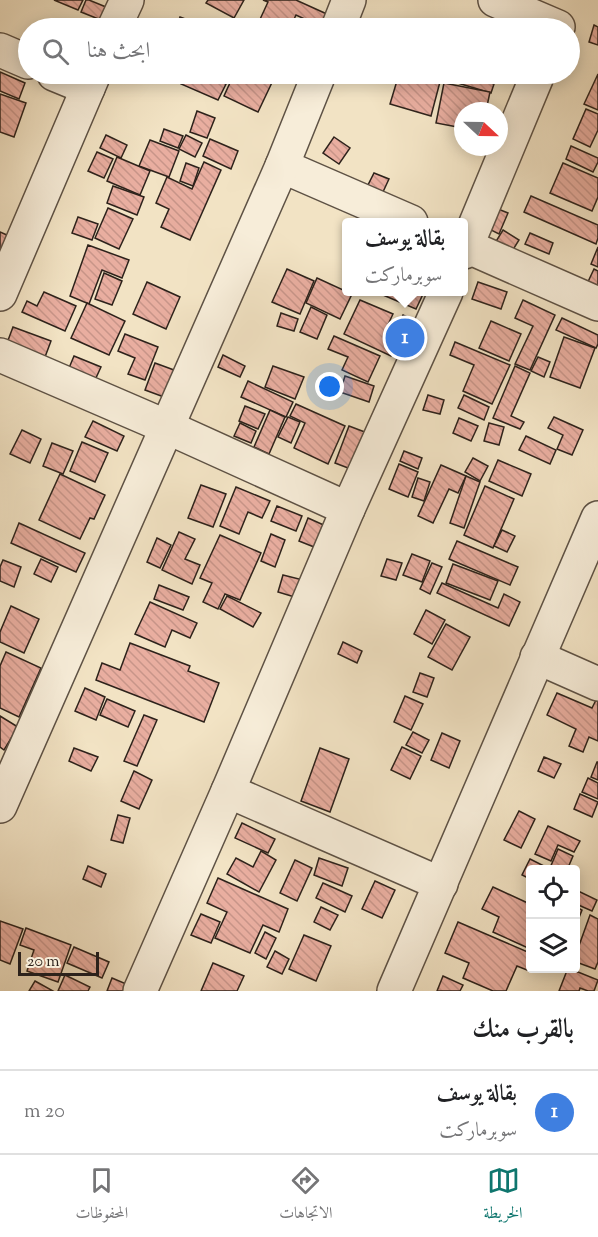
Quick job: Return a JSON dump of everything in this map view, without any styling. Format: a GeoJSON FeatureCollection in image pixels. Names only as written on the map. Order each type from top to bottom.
{"type":"FeatureCollection","features":[{"type":"Feature","properties":{"kind":"street"},"geometry":{"type":"LineString","coordinates":[[119,18],[127,0]]}},
{"type":"Feature","properties":{"kind":"street"},"geometry":{"type":"LineString","coordinates":[[342,18],[350,0]]}},
{"type":"Feature","properties":{"kind":"street"},"geometry":{"type":"LineString","coordinates":[[495,0],[562,18]]}},
{"type":"Feature","properties":{"kind":"street"},"geometry":{"type":"LineString","coordinates":[[0,50],[18,58]]}},
{"type":"Feature","properties":{"kind":"street"},"geometry":{"type":"LineString","coordinates":[[0,294],[90,84]]}},
{"type":"Feature","properties":{"kind":"street"},"geometry":{"type":"LineString","coordinates":[[0,806],[282,166],[315,84]]}},
{"type":"Feature","properties":{"kind":"street"},"geometry":{"type":"LineString","coordinates":[[468,239],[534,84]]}},
{"type":"Feature","properties":{"kind":"street"},"geometry":{"type":"LineString","coordinates":[[282,166],[402,218]]}},
{"type":"Feature","properties":{"kind":"street"},"geometry":{"type":"LineString","coordinates":[[468,250],[598,304]]}},
{"type":"Feature","properties":{"kind":"street"},"geometry":{"type":"LineString","coordinates":[[140,991],[348,509],[444,296]]}},
{"type":"Feature","properties":{"kind":"street"},"geometry":{"type":"LineString","coordinates":[[0,355],[348,509]]}},
{"type":"Feature","properties":{"kind":"street"},"geometry":{"type":"LineString","coordinates":[[394,991],[598,518]]}},
{"type":"Feature","properties":{"kind":"street"},"geometry":{"type":"LineString","coordinates":[[537,657],[598,684]]}},
{"type":"Feature","properties":{"kind":"street"},"geometry":{"type":"LineString","coordinates":[[228,791],[441,884]]}},
{"type":"Feature","properties":{"kind":"building"},"geometry":{"type":"Polygon","coordinates":[[[54,0],[83,0],[78,10],[54,0]]]}},
{"type":"Feature","properties":{"kind":"building"},"geometry":{"type":"Polygon","coordinates":[[[86,0],[106,7],[102,18],[81,12],[86,0]]]}},
{"type":"Feature","properties":{"kind":"building"},"geometry":{"type":"Polygon","coordinates":[[[208,0],[244,0],[234,18],[206,3],[208,0]]]}},
{"type":"Feature","properties":{"kind":"building"},"geometry":{"type":"Polygon","coordinates":[[[263,0],[296,0],[329,15],[328,18],[302,18],[296,15],[295,18],[261,18],[268,2],[263,0]]]}},
{"type":"Feature","properties":{"kind":"building"},"geometry":{"type":"Polygon","coordinates":[[[594,25],[598,27],[598,45],[589,42],[594,25]]]}},
{"type":"Feature","properties":{"kind":"building"},"geometry":{"type":"Polygon","coordinates":[[[0,72],[18,80],[18,84],[25,84],[19,99],[0,91],[0,72]]]}},
{"type":"Feature","properties":{"kind":"building"},"geometry":{"type":"Polygon","coordinates":[[[598,74],[598,110],[584,104],[598,74]]]}},
{"type":"Feature","properties":{"kind":"building"},"geometry":{"type":"Polygon","coordinates":[[[181,84],[226,84],[218,100],[181,84]]]}},
{"type":"Feature","properties":{"kind":"building"},"geometry":{"type":"Polygon","coordinates":[[[229,84],[271,84],[258,112],[224,96],[229,84]]]}},
{"type":"Feature","properties":{"kind":"building"},"geometry":{"type":"Polygon","coordinates":[[[396,84],[439,84],[431,116],[390,104],[396,84]]]}},
{"type":"Feature","properties":{"kind":"building"},"geometry":{"type":"Polygon","coordinates":[[[444,84],[490,92],[488,102],[454,102],[454,126],[436,123],[444,84]]]}},
{"type":"Feature","properties":{"kind":"building"},"geometry":{"type":"Polygon","coordinates":[[[461,84],[494,84],[491,93],[461,84]]]}},
{"type":"Feature","properties":{"kind":"building"},"geometry":{"type":"Polygon","coordinates":[[[0,94],[26,103],[14,137],[0,132],[0,94]]]}},
{"type":"Feature","properties":{"kind":"building"},"geometry":{"type":"Polygon","coordinates":[[[586,109],[598,114],[598,130],[590,147],[573,139],[586,109]]]}},
{"type":"Feature","properties":{"kind":"building"},"geometry":{"type":"Polygon","coordinates":[[[197,111],[215,118],[207,138],[190,132],[197,111]]]}},
{"type":"Feature","properties":{"kind":"building"},"geometry":{"type":"Polygon","coordinates":[[[164,129],[183,136],[178,148],[160,141],[164,129]]]}},
{"type":"Feature","properties":{"kind":"building"},"geometry":{"type":"Polygon","coordinates":[[[106,135],[127,145],[121,158],[100,148],[106,135]]]}},
{"type":"Feature","properties":{"kind":"building"},"geometry":{"type":"Polygon","coordinates":[[[186,135],[202,143],[195,157],[179,149],[186,135]]]}},
{"type":"Feature","properties":{"kind":"building"},"geometry":{"type":"Polygon","coordinates":[[[334,137],[350,148],[339,164],[323,153],[334,137]]]}},
{"type":"Feature","properties":{"kind":"building"},"geometry":{"type":"Polygon","coordinates":[[[210,139],[238,151],[231,169],[203,156],[210,139]]]}},
{"type":"Feature","properties":{"kind":"building"},"geometry":{"type":"Polygon","coordinates":[[[150,140],[179,151],[169,177],[139,166],[150,140]]]}},
{"type":"Feature","properties":{"kind":"building"},"geometry":{"type":"Polygon","coordinates":[[[571,146],[598,158],[593,172],[566,159],[571,146]]]}},
{"type":"Feature","properties":{"kind":"building"},"geometry":{"type":"Polygon","coordinates":[[[97,152],[113,159],[104,178],[88,171],[97,152]]]}},
{"type":"Feature","properties":{"kind":"building"},"geometry":{"type":"Polygon","coordinates":[[[117,157],[150,171],[140,195],[107,181],[117,157]]]}},
{"type":"Feature","properties":{"kind":"building"},"geometry":{"type":"Polygon","coordinates":[[[204,162],[221,170],[190,240],[161,227],[169,209],[156,203],[167,177],[192,189],[204,162]]]}},
{"type":"Feature","properties":{"kind":"building"},"geometry":{"type":"Polygon","coordinates":[[[186,163],[199,168],[193,186],[180,181],[186,163]]]}},
{"type":"Feature","properties":{"kind":"building"},"geometry":{"type":"Polygon","coordinates":[[[563,163],[598,178],[598,197],[592,211],[550,193],[563,163]]]}},
{"type":"Feature","properties":{"kind":"building"},"geometry":{"type":"Polygon","coordinates":[[[374,173],[389,179],[382,194],[367,187],[374,173]]]}},
{"type":"Feature","properties":{"kind":"building"},"geometry":{"type":"Polygon","coordinates":[[[113,186],[144,197],[137,215],[107,203],[113,186]]]}},
{"type":"Feature","properties":{"kind":"building"},"geometry":{"type":"Polygon","coordinates":[[[531,196],[598,225],[596,244],[524,212],[531,196]]]}},
{"type":"Feature","properties":{"kind":"building"},"geometry":{"type":"Polygon","coordinates":[[[108,208],[133,219],[119,249],[95,238],[108,208]]]}},
{"type":"Feature","properties":{"kind":"building"},"geometry":{"type":"Polygon","coordinates":[[[498,209],[508,213],[499,234],[489,229],[498,209]]]}},
{"type":"Feature","properties":{"kind":"building"},"geometry":{"type":"Polygon","coordinates":[[[78,217],[98,224],[92,240],[72,233],[78,217]]]}},
{"type":"Feature","properties":{"kind":"building"},"geometry":{"type":"Polygon","coordinates":[[[503,230],[519,240],[511,253],[495,243],[503,230]]]}},
{"type":"Feature","properties":{"kind":"building"},"geometry":{"type":"Polygon","coordinates":[[[0,232],[9,236],[0,257],[0,232]]]}},
{"type":"Feature","properties":{"kind":"building"},"geometry":{"type":"Polygon","coordinates":[[[530,233],[553,243],[549,254],[525,244],[530,233]]]}},
{"type":"Feature","properties":{"kind":"building"},"geometry":{"type":"Polygon","coordinates":[[[88,245],[129,260],[122,278],[102,270],[89,304],[70,296],[88,245]]]}},
{"type":"Feature","properties":{"kind":"building"},"geometry":{"type":"Polygon","coordinates":[[[598,247],[598,267],[591,264],[598,247]]]}},
{"type":"Feature","properties":{"kind":"building"},"geometry":{"type":"Polygon","coordinates":[[[287,269],[314,281],[300,314],[272,302],[287,269]]]}},
{"type":"Feature","properties":{"kind":"building"},"geometry":{"type":"Polygon","coordinates":[[[594,269],[598,271],[598,291],[586,286],[594,269]]]}},
{"type":"Feature","properties":{"kind":"building"},"geometry":{"type":"Polygon","coordinates":[[[104,273],[122,281],[112,305],[95,299],[104,273]]]}},
{"type":"Feature","properties":{"kind":"building"},"geometry":{"type":"Polygon","coordinates":[[[317,278],[342,289],[342,296],[351,296],[340,319],[306,303],[317,278]]]}},
{"type":"Feature","properties":{"kind":"building"},"geometry":{"type":"Polygon","coordinates":[[[147,282],[180,297],[166,329],[133,314],[147,282]]]}},
{"type":"Feature","properties":{"kind":"building"},"geometry":{"type":"Polygon","coordinates":[[[478,282],[507,292],[501,309],[472,299],[478,282]]]}},
{"type":"Feature","properties":{"kind":"building"},"geometry":{"type":"Polygon","coordinates":[[[44,292],[76,306],[65,331],[22,312],[27,301],[37,306],[44,292]]]}},
{"type":"Feature","properties":{"kind":"building"},"geometry":{"type":"Polygon","coordinates":[[[385,296],[422,296],[416,309],[385,296]]]}},
{"type":"Feature","properties":{"kind":"building"},"geometry":{"type":"Polygon","coordinates":[[[360,300],[393,314],[385,331],[399,337],[391,356],[344,334],[360,300]]]}},
{"type":"Feature","properties":{"kind":"building"},"geometry":{"type":"Polygon","coordinates":[[[523,300],[555,315],[530,370],[515,364],[533,326],[515,318],[523,300]]]}},
{"type":"Feature","properties":{"kind":"building"},"geometry":{"type":"Polygon","coordinates":[[[87,303],[125,321],[109,355],[71,338],[87,303]]]}},
{"type":"Feature","properties":{"kind":"building"},"geometry":{"type":"Polygon","coordinates":[[[311,307],[327,315],[317,339],[300,332],[311,307]]]}},
{"type":"Feature","properties":{"kind":"building"},"geometry":{"type":"Polygon","coordinates":[[[281,313],[298,319],[294,331],[277,326],[281,313]]]}},
{"type":"Feature","properties":{"kind":"building"},"geometry":{"type":"Polygon","coordinates":[[[403,315],[426,326],[418,344],[395,333],[403,315]]]}},
{"type":"Feature","properties":{"kind":"building"},"geometry":{"type":"Polygon","coordinates":[[[562,318],[598,335],[596,348],[556,330],[562,318]]]}},
{"type":"Feature","properties":{"kind":"building"},"geometry":{"type":"Polygon","coordinates":[[[491,321],[521,334],[509,361],[479,348],[491,321]]]}},
{"type":"Feature","properties":{"kind":"building"},"geometry":{"type":"Polygon","coordinates":[[[13,327],[51,341],[45,357],[7,343],[13,327]]]}},
{"type":"Feature","properties":{"kind":"building"},"geometry":{"type":"Polygon","coordinates":[[[125,334],[158,347],[145,380],[128,374],[135,358],[118,351],[125,334]]]}},
{"type":"Feature","properties":{"kind":"building"},"geometry":{"type":"Polygon","coordinates":[[[334,336],[380,356],[368,382],[342,370],[348,357],[328,349],[334,336]]]}},
{"type":"Feature","properties":{"kind":"building"},"geometry":{"type":"Polygon","coordinates":[[[564,337],[595,348],[580,388],[550,377],[564,337]]]}},
{"type":"Feature","properties":{"kind":"building"},"geometry":{"type":"Polygon","coordinates":[[[455,342],[510,365],[492,404],[463,391],[474,365],[450,355],[455,342]]]}},
{"type":"Feature","properties":{"kind":"building"},"geometry":{"type":"Polygon","coordinates":[[[223,355],[245,366],[240,377],[218,367],[223,355]]]}},
{"type":"Feature","properties":{"kind":"building"},"geometry":{"type":"Polygon","coordinates":[[[74,356],[101,367],[95,380],[69,368],[74,356]]]}},
{"type":"Feature","properties":{"kind":"building"},"geometry":{"type":"Polygon","coordinates":[[[538,357],[550,362],[544,377],[531,371],[538,357]]]}},
{"type":"Feature","properties":{"kind":"building"},"geometry":{"type":"Polygon","coordinates":[[[155,363],[174,370],[164,397],[145,390],[155,363]]]}},
{"type":"Feature","properties":{"kind":"building"},"geometry":{"type":"Polygon","coordinates":[[[273,366],[304,377],[295,399],[265,387],[273,366]]]}},
{"type":"Feature","properties":{"kind":"building"},"geometry":{"type":"Polygon","coordinates":[[[515,366],[530,373],[511,416],[524,422],[520,429],[493,418],[515,366]]]}},
{"type":"Feature","properties":{"kind":"building"},"geometry":{"type":"Polygon","coordinates":[[[345,376],[374,386],[369,402],[340,392],[345,376]]]}},
{"type":"Feature","properties":{"kind":"building"},"geometry":{"type":"Polygon","coordinates":[[[248,381],[293,402],[286,417],[241,397],[248,381]]]}},
{"type":"Feature","properties":{"kind":"building"},"geometry":{"type":"Polygon","coordinates":[[[428,395],[444,400],[440,414],[423,410],[428,395]]]}},
{"type":"Feature","properties":{"kind":"building"},"geometry":{"type":"Polygon","coordinates":[[[464,395],[489,407],[484,420],[458,408],[464,395]]]}},
{"type":"Feature","properties":{"kind":"building"},"geometry":{"type":"Polygon","coordinates":[[[296,404],[345,426],[328,464],[294,448],[305,423],[290,416],[296,404]]]}},
{"type":"Feature","properties":{"kind":"building"},"geometry":{"type":"Polygon","coordinates":[[[245,406],[265,414],[258,429],[239,421],[245,406]]]}},
{"type":"Feature","properties":{"kind":"building"},"geometry":{"type":"Polygon","coordinates":[[[270,410],[285,417],[269,454],[254,447],[270,410]]]}},
{"type":"Feature","properties":{"kind":"building"},"geometry":{"type":"Polygon","coordinates":[[[288,417],[300,422],[291,443],[278,437],[288,417]]]}},
{"type":"Feature","properties":{"kind":"building"},"geometry":{"type":"Polygon","coordinates":[[[554,417],[583,430],[572,455],[557,449],[563,435],[548,428],[554,417]]]}},
{"type":"Feature","properties":{"kind":"building"},"geometry":{"type":"Polygon","coordinates":[[[459,418],[478,426],[471,441],[453,433],[459,418]]]}},
{"type":"Feature","properties":{"kind":"building"},"geometry":{"type":"Polygon","coordinates":[[[93,421],[124,436],[117,451],[85,437],[93,421]]]}},
{"type":"Feature","properties":{"kind":"building"},"geometry":{"type":"Polygon","coordinates":[[[240,423],[256,431],[251,443],[234,436],[240,423]]]}},
{"type":"Feature","properties":{"kind":"building"},"geometry":{"type":"Polygon","coordinates":[[[489,423],[504,427],[499,445],[484,441],[489,423]]]}},
{"type":"Feature","properties":{"kind":"building"},"geometry":{"type":"Polygon","coordinates":[[[349,426],[370,434],[356,471],[335,463],[349,426]]]}},
{"type":"Feature","properties":{"kind":"building"},"geometry":{"type":"Polygon","coordinates":[[[22,430],[41,439],[30,463],[10,454],[22,430]]]}},
{"type":"Feature","properties":{"kind":"building"},"geometry":{"type":"Polygon","coordinates":[[[526,436],[556,450],[550,464],[519,450],[526,436]]]}},
{"type":"Feature","properties":{"kind":"building"},"geometry":{"type":"Polygon","coordinates":[[[82,442],[108,453],[95,482],[70,471],[82,442]]]}},
{"type":"Feature","properties":{"kind":"building"},"geometry":{"type":"Polygon","coordinates":[[[52,443],[73,451],[63,474],[43,466],[52,443]]]}},
{"type":"Feature","properties":{"kind":"building"},"geometry":{"type":"Polygon","coordinates":[[[404,451],[422,458],[418,469],[400,461],[404,451]]]}},
{"type":"Feature","properties":{"kind":"building"},"geometry":{"type":"Polygon","coordinates":[[[473,458],[488,466],[480,481],[465,472],[473,458]]]}},
{"type":"Feature","properties":{"kind":"building"},"geometry":{"type":"Polygon","coordinates":[[[498,460],[531,474],[522,496],[489,481],[498,460]]]}},
{"type":"Feature","properties":{"kind":"building"},"geometry":{"type":"Polygon","coordinates":[[[399,464],[418,472],[408,497],[389,489],[399,464]]]}},
{"type":"Feature","properties":{"kind":"building"},"geometry":{"type":"Polygon","coordinates":[[[441,465],[466,476],[458,493],[449,489],[433,523],[418,516],[441,465]]]}},
{"type":"Feature","properties":{"kind":"building"},"geometry":{"type":"Polygon","coordinates":[[[60,474],[105,495],[94,519],[90,518],[80,539],[39,520],[60,474]]]}},
{"type":"Feature","properties":{"kind":"building"},"geometry":{"type":"Polygon","coordinates":[[[466,476],[480,482],[464,528],[450,523],[466,476]]]}},
{"type":"Feature","properties":{"kind":"building"},"geometry":{"type":"Polygon","coordinates":[[[418,478],[430,482],[424,501],[412,497],[418,478]]]}},
{"type":"Feature","properties":{"kind":"building"},"geometry":{"type":"Polygon","coordinates":[[[201,485],[226,494],[213,527],[188,518],[201,485]]]}},
{"type":"Feature","properties":{"kind":"building"},"geometry":{"type":"Polygon","coordinates":[[[485,486],[514,499],[493,548],[464,535],[485,486]]]}},
{"type":"Feature","properties":{"kind":"building"},"geometry":{"type":"Polygon","coordinates":[[[236,487],[270,501],[262,518],[248,512],[239,534],[220,526],[236,487]]]}},
{"type":"Feature","properties":{"kind":"building"},"geometry":{"type":"Polygon","coordinates":[[[277,506],[302,516],[296,531],[271,521],[277,506]]]}},
{"type":"Feature","properties":{"kind":"building"},"geometry":{"type":"Polygon","coordinates":[[[308,518],[328,527],[319,549],[299,541],[308,518]]]}},
{"type":"Feature","properties":{"kind":"building"},"geometry":{"type":"Polygon","coordinates":[[[19,523],[85,553],[76,572],[11,543],[19,523]]]}},
{"type":"Feature","properties":{"kind":"building"},"geometry":{"type":"Polygon","coordinates":[[[502,530],[515,536],[507,552],[494,546],[502,530]]]}},
{"type":"Feature","properties":{"kind":"building"},"geometry":{"type":"Polygon","coordinates":[[[179,532],[195,539],[185,559],[200,565],[192,584],[162,570],[179,532]]]}},
{"type":"Feature","properties":{"kind":"building"},"geometry":{"type":"Polygon","coordinates":[[[271,534],[285,540],[275,567],[261,561],[271,534]]]}},
{"type":"Feature","properties":{"kind":"building"},"geometry":{"type":"Polygon","coordinates":[[[220,535],[261,553],[240,600],[225,594],[218,609],[203,602],[212,583],[200,578],[220,535]]]}},
{"type":"Feature","properties":{"kind":"building"},"geometry":{"type":"Polygon","coordinates":[[[157,538],[171,545],[160,568],[147,562],[157,538]]]}},
{"type":"Feature","properties":{"kind":"building"},"geometry":{"type":"Polygon","coordinates":[[[457,541],[518,567],[510,585],[449,559],[457,541]]]}},
{"type":"Feature","properties":{"kind":"building"},"geometry":{"type":"Polygon","coordinates":[[[412,554],[430,561],[422,582],[403,575],[412,554]]]}},
{"type":"Feature","properties":{"kind":"building"},"geometry":{"type":"Polygon","coordinates":[[[41,559],[58,567],[51,582],[34,574],[41,559]]]}},
{"type":"Feature","properties":{"kind":"building"},"geometry":{"type":"Polygon","coordinates":[[[387,559],[402,563],[396,580],[381,576],[387,559]]]}},
{"type":"Feature","properties":{"kind":"building"},"geometry":{"type":"Polygon","coordinates":[[[3,560],[21,567],[14,587],[0,581],[0,567],[3,560]]]}},
{"type":"Feature","properties":{"kind":"building"},"geometry":{"type":"Polygon","coordinates":[[[432,563],[442,567],[430,594],[420,589],[432,563]]]}},
{"type":"Feature","properties":{"kind":"building"},"geometry":{"type":"Polygon","coordinates":[[[453,564],[498,581],[490,600],[446,583],[453,564]]]}},
{"type":"Feature","properties":{"kind":"building"},"geometry":{"type":"Polygon","coordinates":[[[283,575],[303,580],[298,598],[278,592],[283,575]]]}},
{"type":"Feature","properties":{"kind":"building"},"geometry":{"type":"Polygon","coordinates":[[[442,583],[498,608],[504,594],[520,602],[509,626],[437,593],[442,583]]]}},
{"type":"Feature","properties":{"kind":"building"},"geometry":{"type":"Polygon","coordinates":[[[159,585],[189,597],[183,610],[154,599],[159,585]]]}},
{"type":"Feature","properties":{"kind":"building"},"geometry":{"type":"Polygon","coordinates":[[[227,596],[261,613],[253,627],[220,609],[227,596]]]}},
{"type":"Feature","properties":{"kind":"building"},"geometry":{"type":"Polygon","coordinates":[[[150,602],[197,623],[190,638],[172,630],[165,647],[135,634],[150,602]]]}},
{"type":"Feature","properties":{"kind":"building"},"geometry":{"type":"Polygon","coordinates":[[[11,606],[39,619],[24,653],[0,642],[0,632],[11,606]]]}},
{"type":"Feature","properties":{"kind":"building"},"geometry":{"type":"Polygon","coordinates":[[[426,610],[445,620],[432,644],[414,634],[426,610]]]}},
{"type":"Feature","properties":{"kind":"building"},"geometry":{"type":"Polygon","coordinates":[[[446,624],[470,637],[452,670],[428,657],[446,624]]]}},
{"type":"Feature","properties":{"kind":"building"},"geometry":{"type":"Polygon","coordinates":[[[343,642],[362,651],[357,663],[338,654],[343,642]]]}},
{"type":"Feature","properties":{"kind":"building"},"geometry":{"type":"Polygon","coordinates":[[[130,643],[190,666],[188,671],[219,683],[204,722],[96,680],[102,663],[120,670],[130,643]]]}},
{"type":"Feature","properties":{"kind":"building"},"geometry":{"type":"Polygon","coordinates":[[[6,652],[41,668],[19,717],[0,708],[0,666],[6,652]]]}},
{"type":"Feature","properties":{"kind":"building"},"geometry":{"type":"Polygon","coordinates":[[[420,673],[434,678],[427,697],[413,692],[420,673]]]}},
{"type":"Feature","properties":{"kind":"building"},"geometry":{"type":"Polygon","coordinates":[[[85,688],[105,697],[96,720],[75,711],[85,688]]]}},
{"type":"Feature","properties":{"kind":"building"},"geometry":{"type":"Polygon","coordinates":[[[557,693],[592,708],[596,700],[598,701],[598,741],[589,737],[583,752],[569,746],[576,729],[547,715],[557,693]]]}},
{"type":"Feature","properties":{"kind":"building"},"geometry":{"type":"Polygon","coordinates":[[[405,696],[423,704],[411,730],[394,722],[405,696]]]}},
{"type":"Feature","properties":{"kind":"building"},"geometry":{"type":"Polygon","coordinates":[[[107,699],[135,711],[128,727],[100,715],[107,699]]]}},
{"type":"Feature","properties":{"kind":"building"},"geometry":{"type":"Polygon","coordinates":[[[144,715],[157,720],[137,766],[124,761],[144,715]]]}},
{"type":"Feature","properties":{"kind":"building"},"geometry":{"type":"Polygon","coordinates":[[[0,716],[18,727],[4,750],[0,747],[0,716]]]}},
{"type":"Feature","properties":{"kind":"building"},"geometry":{"type":"Polygon","coordinates":[[[413,732],[429,740],[422,753],[406,745],[413,732]]]}},
{"type":"Feature","properties":{"kind":"building"},"geometry":{"type":"Polygon","coordinates":[[[442,733],[460,741],[449,768],[431,760],[442,733]]]}},
{"type":"Feature","properties":{"kind":"building"},"geometry":{"type":"Polygon","coordinates":[[[402,747],[421,756],[410,779],[391,770],[402,747]]]}},
{"type":"Feature","properties":{"kind":"building"},"geometry":{"type":"Polygon","coordinates":[[[74,748],[98,757],[91,771],[69,761],[74,748]]]}},
{"type":"Feature","properties":{"kind":"building"},"geometry":{"type":"Polygon","coordinates":[[[320,748],[349,759],[330,812],[301,801],[320,748]]]}},
{"type":"Feature","properties":{"kind":"building"},"geometry":{"type":"Polygon","coordinates":[[[544,757],[561,764],[554,778],[538,771],[544,757]]]}},
{"type":"Feature","properties":{"kind":"building"},"geometry":{"type":"Polygon","coordinates":[[[598,762],[598,780],[591,777],[598,762]]]}},
{"type":"Feature","properties":{"kind":"building"},"geometry":{"type":"Polygon","coordinates":[[[134,771],[152,780],[139,809],[121,801],[134,771]]]}},
{"type":"Feature","properties":{"kind":"building"},"geometry":{"type":"Polygon","coordinates":[[[588,778],[598,783],[598,799],[582,792],[588,778]]]}},
{"type":"Feature","properties":{"kind":"building"},"geometry":{"type":"Polygon","coordinates":[[[580,794],[598,802],[592,817],[574,809],[580,794]]]}},
{"type":"Feature","properties":{"kind":"building"},"geometry":{"type":"Polygon","coordinates":[[[519,811],[535,819],[521,848],[504,840],[519,811]]]}},
{"type":"Feature","properties":{"kind":"building"},"geometry":{"type":"Polygon","coordinates":[[[118,815],[130,818],[123,843],[111,840],[118,815]]]}},
{"type":"Feature","properties":{"kind":"building"},"geometry":{"type":"Polygon","coordinates":[[[242,823],[275,839],[268,853],[235,838],[242,823]]]}},
{"type":"Feature","properties":{"kind":"building"},"geometry":{"type":"Polygon","coordinates":[[[548,826],[580,841],[574,852],[558,845],[551,861],[535,854],[548,826]]]}},
{"type":"Feature","properties":{"kind":"building"},"geometry":{"type":"Polygon","coordinates":[[[558,849],[573,856],[569,865],[551,865],[558,849]]]}},
{"type":"Feature","properties":{"kind":"building"},"geometry":{"type":"Polygon","coordinates":[[[261,851],[276,860],[259,892],[227,874],[236,858],[253,867],[261,851]]]}},
{"type":"Feature","properties":{"kind":"building"},"geometry":{"type":"Polygon","coordinates":[[[319,858],[348,868],[342,886],[314,875],[319,858]]]}},
{"type":"Feature","properties":{"kind":"building"},"geometry":{"type":"Polygon","coordinates":[[[530,859],[542,865],[527,865],[530,859]]]}},
{"type":"Feature","properties":{"kind":"building"},"geometry":{"type":"Polygon","coordinates":[[[295,860],[312,868],[297,901],[280,893],[295,860]]]}},
{"type":"Feature","properties":{"kind":"building"},"geometry":{"type":"Polygon","coordinates":[[[88,866],[106,874],[101,887],[83,879],[88,866]]]}},
{"type":"Feature","properties":{"kind":"building"},"geometry":{"type":"Polygon","coordinates":[[[218,878],[288,909],[279,932],[263,925],[250,953],[215,938],[227,912],[207,903],[218,878]]]}},
{"type":"Feature","properties":{"kind":"building"},"geometry":{"type":"Polygon","coordinates":[[[375,881],[395,890],[382,918],[362,909],[375,881]]]}},
{"type":"Feature","properties":{"kind":"building"},"geometry":{"type":"Polygon","coordinates":[[[323,883],[352,896],[345,912],[316,898],[323,883]]]}},
{"type":"Feature","properties":{"kind":"building"},"geometry":{"type":"Polygon","coordinates":[[[493,887],[526,902],[526,947],[493,932],[499,917],[482,909],[493,887]]]}},
{"type":"Feature","properties":{"kind":"building"},"geometry":{"type":"Polygon","coordinates":[[[580,892],[597,900],[592,911],[580,906],[580,892]]]}},
{"type":"Feature","properties":{"kind":"building"},"geometry":{"type":"Polygon","coordinates":[[[321,907],[338,915],[330,930],[314,922],[321,907]]]}},
{"type":"Feature","properties":{"kind":"building"},"geometry":{"type":"Polygon","coordinates":[[[201,914],[220,922],[211,943],[191,935],[201,914]]]}},
{"type":"Feature","properties":{"kind":"building"},"geometry":{"type":"Polygon","coordinates":[[[590,915],[598,919],[598,962],[595,969],[580,963],[580,943],[590,915]]]}},
{"type":"Feature","properties":{"kind":"building"},"geometry":{"type":"Polygon","coordinates":[[[0,921],[23,929],[10,964],[0,960],[0,921]]]}},
{"type":"Feature","properties":{"kind":"building"},"geometry":{"type":"Polygon","coordinates":[[[458,922],[526,951],[526,970],[517,966],[506,991],[493,991],[463,978],[469,963],[445,953],[458,922]]]}},
{"type":"Feature","properties":{"kind":"building"},"geometry":{"type":"Polygon","coordinates":[[[26,928],[71,945],[58,982],[27,971],[34,950],[20,945],[26,928]]]}},
{"type":"Feature","properties":{"kind":"building"},"geometry":{"type":"Polygon","coordinates":[[[265,932],[276,938],[266,959],[255,953],[265,932]]]}},
{"type":"Feature","properties":{"kind":"building"},"geometry":{"type":"Polygon","coordinates":[[[304,935],[331,946],[316,981],[289,969],[304,935]]]}},
{"type":"Feature","properties":{"kind":"building"},"geometry":{"type":"Polygon","coordinates":[[[74,947],[109,962],[102,978],[67,963],[74,947]]]}},
{"type":"Feature","properties":{"kind":"building"},"geometry":{"type":"Polygon","coordinates":[[[275,951],[289,959],[282,974],[267,967],[275,951]]]}},
{"type":"Feature","properties":{"kind":"building"},"geometry":{"type":"Polygon","coordinates":[[[213,963],[244,976],[237,991],[201,991],[213,963]]]}},
{"type":"Feature","properties":{"kind":"building"},"geometry":{"type":"Polygon","coordinates":[[[566,973],[580,973],[598,980],[594,991],[580,988],[579,991],[559,991],[566,973]]]}},
{"type":"Feature","properties":{"kind":"building"},"geometry":{"type":"Polygon","coordinates":[[[65,975],[90,987],[88,991],[58,991],[65,975]]]}},
{"type":"Feature","properties":{"kind":"building"},"geometry":{"type":"Polygon","coordinates":[[[443,976],[463,985],[460,991],[437,991],[443,976]]]}},
{"type":"Feature","properties":{"kind":"building"},"geometry":{"type":"Polygon","coordinates":[[[112,978],[131,986],[128,991],[107,991],[112,978]]]}},
{"type":"Feature","properties":{"kind":"building"},"geometry":{"type":"Polygon","coordinates":[[[35,981],[53,991],[29,991],[35,981]]]}},
{"type":"Feature","properties":{"kind":"place","name":"بقالة يوسف"},"geometry":{"type":"Point","coordinates":[405,338]}}]}
